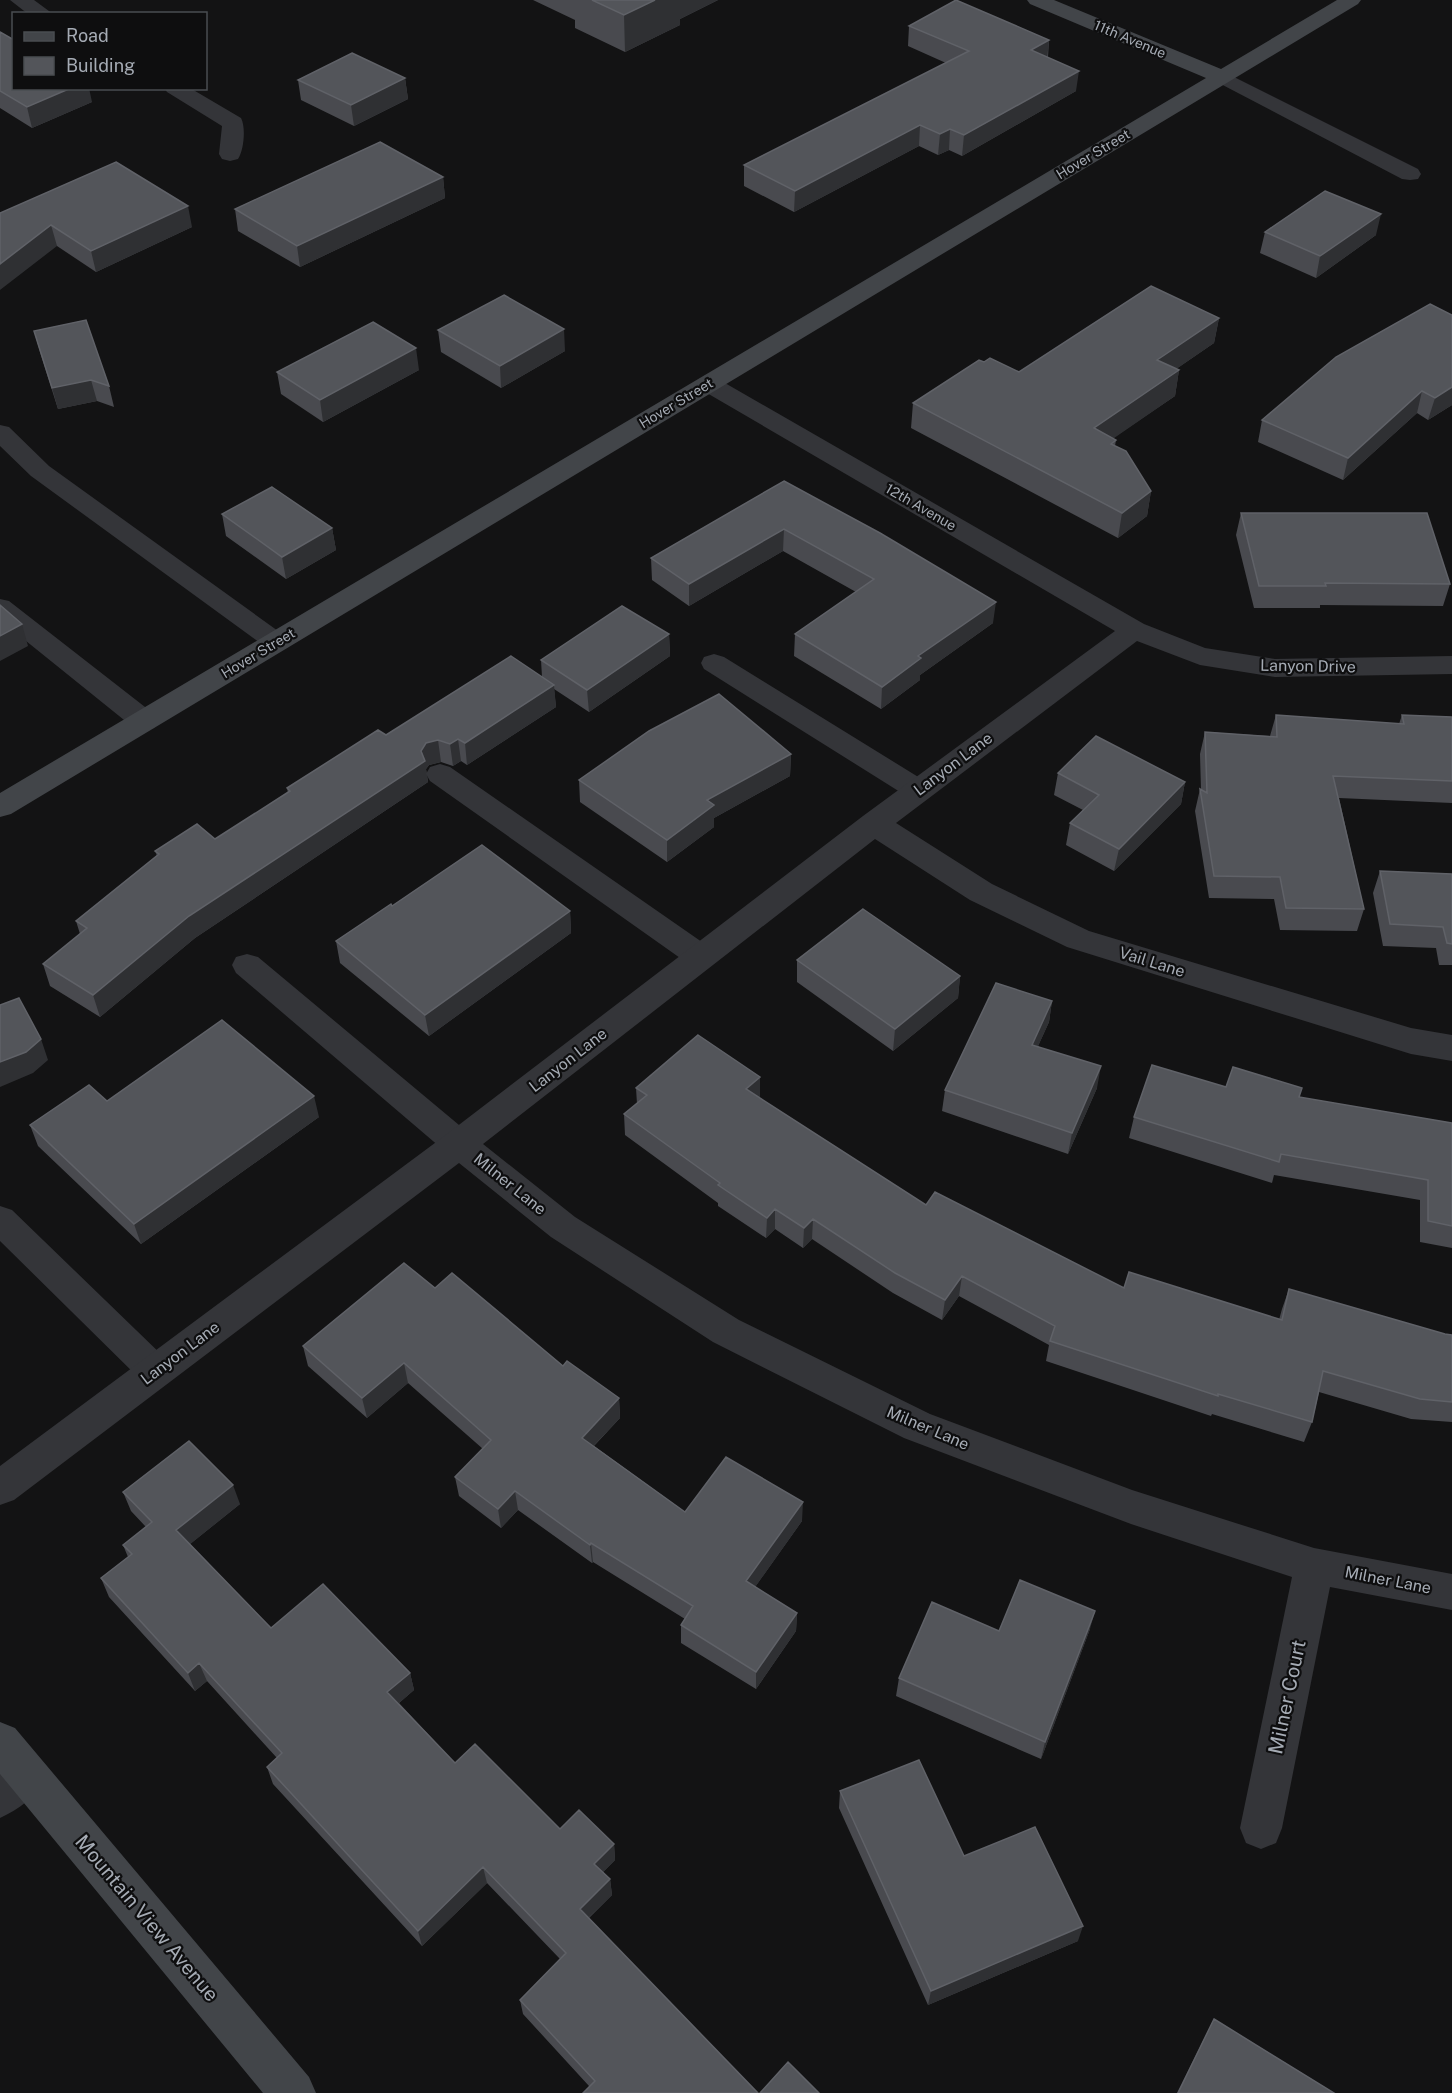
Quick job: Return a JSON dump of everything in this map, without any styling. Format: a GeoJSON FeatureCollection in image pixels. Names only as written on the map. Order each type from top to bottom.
{"type":"FeatureCollection","features":[{"type":"Feature","properties":{"kind":"main road","name":"11th Avenue"},"geometry":{"type":"LineString","coordinates":[[1037,0],[1222,77]]}},
{"type":"Feature","properties":{"kind":"main road","name":"Hover Street"},"geometry":{"type":"LineString","coordinates":[[0,807],[1351,0]]}},
{"type":"Feature","properties":{"kind":"main road","name":"Mountain View Avenue"},"geometry":{"type":"LineString","coordinates":[[0,1742],[14,1786],[293,2093]]}},
{"type":"Feature","properties":{"kind":"street"},"geometry":{"type":"LineString","coordinates":[[20,0],[40,12]]}},
{"type":"Feature","properties":{"kind":"street"},"geometry":{"type":"LineString","coordinates":[[177,90],[233,123],[230,154]]}},
{"type":"Feature","properties":{"kind":"street","name":"12th Avenue"},"geometry":{"type":"LineString","coordinates":[[709,384],[1134,630]]}},
{"type":"Feature","properties":{"kind":"street","name":"Lanyon Drive"},"geometry":{"type":"LineString","coordinates":[[1134,630],[1200,656],[1275,668],[1452,665]]}},
{"type":"Feature","properties":{"kind":"street","name":"Lanyon Lane"},"geometry":{"type":"LineString","coordinates":[[0,1488],[459,1144],[918,790],[1134,630]]}},
{"type":"Feature","properties":{"kind":"street","name":"Vail Lane"},"geometry":{"type":"LineString","coordinates":[[874,824],[981,892],[1078,939],[1412,1041],[1452,1048]]}},
{"type":"Feature","properties":{"kind":"street","name":"Milner Lane"},"geometry":{"type":"LineString","coordinates":[[459,1144],[563,1227],[726,1331],[917,1426],[1131,1507],[1314,1566],[1452,1592]]}},
{"type":"Feature","properties":{"kind":"street","name":"Milner Court"},"geometry":{"type":"LineString","coordinates":[[1261,1827],[1314,1566]]}},
{"type":"Feature","properties":{"kind":"lane"},"geometry":{"type":"LineString","coordinates":[[1222,77],[1410,174]]}},
{"type":"Feature","properties":{"kind":"lane"},"geometry":{"type":"LineString","coordinates":[[0,432],[40,471],[276,642]]}},
{"type":"Feature","properties":{"kind":"lane"},"geometry":{"type":"LineString","coordinates":[[0,607],[144,721]]}},
{"type":"Feature","properties":{"kind":"lane"},"geometry":{"type":"LineString","coordinates":[[714,663],[918,790]]}},
{"type":"Feature","properties":{"kind":"lane"},"geometry":{"type":"LineString","coordinates":[[440,774],[701,957]]}},
{"type":"Feature","properties":{"kind":"lane"},"geometry":{"type":"LineString","coordinates":[[247,965],[459,1144]]}},
{"type":"Feature","properties":{"kind":"lane"},"geometry":{"type":"LineString","coordinates":[[0,1220],[155,1371]]}},
{"type":"Feature","properties":{"kind":"building"},"geometry":{"type":"Polygon","coordinates":[[[592,0],[655,0],[624,15],[592,0]]]}},
{"type":"Feature","properties":{"kind":"building"},"geometry":{"type":"Polygon","coordinates":[[[956,0],[1049,40],[1031,50],[1079,71],[964,135],[950,129],[940,134],[920,125],[795,191],[744,165],[969,51],[909,26],[956,0]]]}},
{"type":"Feature","properties":{"kind":"building"},"geometry":{"type":"Polygon","coordinates":[[[0,32],[12,39],[12,90],[66,90],[27,107],[0,91],[0,32]]]}},
{"type":"Feature","properties":{"kind":"building"},"geometry":{"type":"Polygon","coordinates":[[[352,53],[405,78],[351,105],[298,80],[352,53]]]}},
{"type":"Feature","properties":{"kind":"building"},"geometry":{"type":"Polygon","coordinates":[[[380,142],[443,177],[297,246],[235,209],[380,142]]]}},
{"type":"Feature","properties":{"kind":"building"},"geometry":{"type":"Polygon","coordinates":[[[116,162],[188,206],[91,251],[51,225],[0,264],[0,213],[116,162]]]}},
{"type":"Feature","properties":{"kind":"building"},"geometry":{"type":"Polygon","coordinates":[[[1325,191],[1381,214],[1320,256],[1265,232],[1325,191]]]}},
{"type":"Feature","properties":{"kind":"building"},"geometry":{"type":"Polygon","coordinates":[[[1151,286],[1219,318],[1157,360],[1179,370],[1094,428],[1116,440],[1111,444],[1126,451],[1151,491],[1122,513],[913,403],[979,360],[984,362],[990,358],[1019,372],[1151,286]]]}},
{"type":"Feature","properties":{"kind":"building"},"geometry":{"type":"Polygon","coordinates":[[[504,295],[564,329],[500,366],[438,330],[504,295]]]}},
{"type":"Feature","properties":{"kind":"building"},"geometry":{"type":"Polygon","coordinates":[[[1430,304],[1452,315],[1452,387],[1435,398],[1422,391],[1348,458],[1262,420],[1336,357],[1430,304]]]}},
{"type":"Feature","properties":{"kind":"building"},"geometry":{"type":"Polygon","coordinates":[[[86,320],[109,386],[91,380],[52,388],[34,331],[86,320]]]}},
{"type":"Feature","properties":{"kind":"building"},"geometry":{"type":"Polygon","coordinates":[[[373,322],[416,348],[320,400],[277,372],[373,322]]]}},
{"type":"Feature","properties":{"kind":"building"},"geometry":{"type":"Polygon","coordinates":[[[784,481],[880,533],[996,602],[918,656],[921,658],[882,687],[795,634],[874,579],[784,529],[689,584],[651,558],[784,481]]]}},
{"type":"Feature","properties":{"kind":"building"},"geometry":{"type":"Polygon","coordinates":[[[272,487],[332,528],[282,557],[222,514],[272,487]]]}},
{"type":"Feature","properties":{"kind":"building"},"geometry":{"type":"Polygon","coordinates":[[[1241,513],[1427,513],[1450,584],[1325,583],[1326,586],[1259,586],[1241,513]]]}},
{"type":"Feature","properties":{"kind":"building"},"geometry":{"type":"Polygon","coordinates":[[[0,605],[22,624],[0,636],[0,605]]]}},
{"type":"Feature","properties":{"kind":"building"},"geometry":{"type":"Polygon","coordinates":[[[622,606],[669,634],[587,690],[541,660],[622,606]]]}},
{"type":"Feature","properties":{"kind":"building"},"geometry":{"type":"Polygon","coordinates":[[[511,656],[554,685],[465,743],[458,739],[450,744],[438,740],[426,743],[421,751],[425,761],[189,916],[93,995],[43,964],[87,928],[76,921],[159,854],[155,851],[197,824],[215,839],[290,791],[287,788],[378,730],[386,735],[511,656]]]}},
{"type":"Feature","properties":{"kind":"building"},"geometry":{"type":"Polygon","coordinates":[[[719,694],[791,754],[707,800],[714,805],[667,840],[579,780],[649,731],[719,694]]]}},
{"type":"Feature","properties":{"kind":"building"},"geometry":{"type":"Polygon","coordinates":[[[1276,715],[1404,724],[1402,715],[1452,717],[1452,781],[1333,776],[1364,909],[1286,908],[1280,877],[1214,876],[1200,789],[1207,793],[1205,732],[1277,737],[1276,715]]]}},
{"type":"Feature","properties":{"kind":"building"},"geometry":{"type":"Polygon","coordinates":[[[1096,736],[1185,782],[1119,849],[1070,823],[1099,795],[1058,773],[1096,736]]]}},
{"type":"Feature","properties":{"kind":"building"},"geometry":{"type":"Polygon","coordinates":[[[482,845],[570,911],[425,1015],[336,941],[482,845]]]}},
{"type":"Feature","properties":{"kind":"building"},"geometry":{"type":"Polygon","coordinates":[[[1380,871],[1452,874],[1452,944],[1447,943],[1443,927],[1390,924],[1380,871]]]}},
{"type":"Feature","properties":{"kind":"building"},"geometry":{"type":"Polygon","coordinates":[[[863,909],[960,976],[895,1029],[797,960],[863,909]]]}},
{"type":"Feature","properties":{"kind":"building"},"geometry":{"type":"Polygon","coordinates":[[[996,983],[1052,1001],[1032,1045],[1101,1066],[1072,1133],[945,1090],[996,983]]]}},
{"type":"Feature","properties":{"kind":"building"},"geometry":{"type":"Polygon","coordinates":[[[19,998],[41,1039],[26,1052],[0,1062],[0,1005],[19,998]]]}},
{"type":"Feature","properties":{"kind":"building"},"geometry":{"type":"Polygon","coordinates":[[[222,1020],[314,1096],[134,1224],[30,1125],[89,1085],[107,1101],[222,1020]]]}},
{"type":"Feature","properties":{"kind":"building"},"geometry":{"type":"Polygon","coordinates":[[[698,1035],[760,1077],[746,1089],[926,1205],[935,1192],[1124,1288],[1129,1272],[1282,1320],[1289,1289],[1452,1335],[1452,1402],[1420,1399],[1323,1371],[1312,1422],[1218,1394],[1218,1396],[1050,1341],[1055,1326],[962,1276],[945,1300],[895,1273],[813,1219],[804,1228],[775,1209],[767,1218],[718,1185],[720,1183],[624,1114],[647,1095],[636,1088],[698,1035]]]}},
{"type":"Feature","properties":{"kind":"building"},"geometry":{"type":"Polygon","coordinates":[[[1152,1065],[1226,1087],[1233,1067],[1302,1088],[1299,1097],[1452,1123],[1452,1226],[1428,1221],[1428,1180],[1281,1154],[1279,1162],[1134,1117],[1152,1065]]]}},
{"type":"Feature","properties":{"kind":"building"},"geometry":{"type":"Polygon","coordinates":[[[404,1263],[435,1288],[452,1273],[563,1366],[567,1361],[619,1398],[582,1438],[685,1512],[726,1457],[803,1502],[746,1581],[797,1613],[756,1672],[681,1625],[693,1606],[591,1543],[590,1545],[515,1491],[498,1509],[455,1477],[491,1440],[404,1363],[362,1398],[303,1346],[404,1263]]]}},
{"type":"Feature","properties":{"kind":"building"},"geometry":{"type":"Polygon","coordinates":[[[189,1441],[233,1485],[176,1530],[271,1628],[323,1584],[410,1673],[387,1692],[455,1763],[475,1744],[560,1829],[579,1810],[614,1844],[594,1864],[610,1879],[580,1909],[758,2093],[583,2093],[595,2081],[520,2000],[566,1953],[483,1867],[418,1931],[267,1767],[282,1753],[199,1663],[188,1673],[101,1578],[132,1554],[123,1545],[152,1522],[123,1492],[189,1441]]]}},
{"type":"Feature","properties":{"kind":"building"},"geometry":{"type":"Polygon","coordinates":[[[1020,1580],[1095,1611],[1045,1742],[899,1678],[932,1602],[999,1631],[1020,1580]]]}},
{"type":"Feature","properties":{"kind":"building"},"geometry":{"type":"Polygon","coordinates":[[[919,1760],[964,1856],[1035,1827],[1083,1926],[931,1991],[840,1791],[919,1760]]]}},
{"type":"Feature","properties":{"kind":"building"},"geometry":{"type":"Polygon","coordinates":[[[1214,2019],[1334,2093],[1178,2093],[1214,2019]]]}},
{"type":"Feature","properties":{"kind":"building"},"geometry":{"type":"Polygon","coordinates":[[[788,2062],[819,2093],[760,2093],[788,2062]]]}}]}
